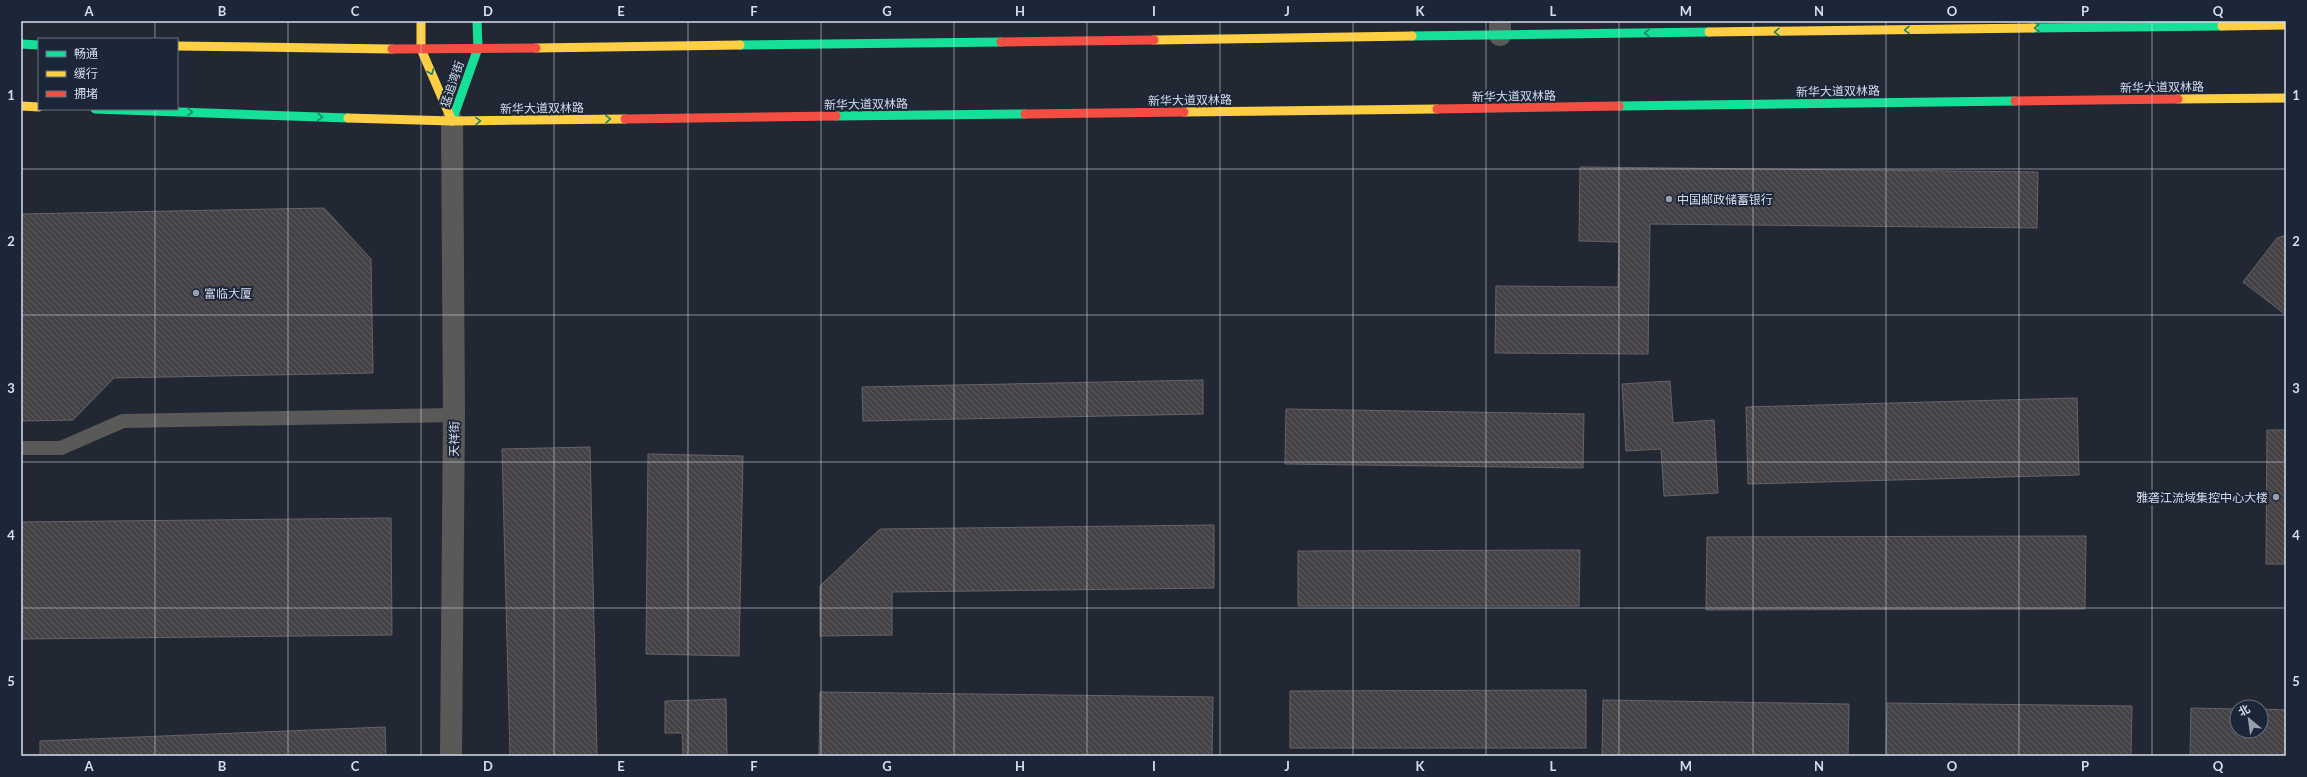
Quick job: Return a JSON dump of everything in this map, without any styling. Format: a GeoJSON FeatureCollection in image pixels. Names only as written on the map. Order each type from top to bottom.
{"type":"FeatureCollection","features":[{"type":"Feature","properties":{"kind":"main road","name":"猛追湾街"},"geometry":{"type":"LineString","coordinates":[[421,21],[421,49],[452,121]]}},
{"type":"Feature","properties":{"kind":"main road","name":"猛追湾街"},"geometry":{"type":"LineString","coordinates":[[452,121],[478,48],[477,21]]}},
{"type":"Feature","properties":{"kind":"main road"},"geometry":{"type":"LineString","coordinates":[[178,46],[421,49],[1500,28],[2286,25]]}},
{"type":"Feature","properties":{"kind":"main road"},"geometry":{"type":"LineString","coordinates":[[21,44],[38,45]]}},
{"type":"Feature","properties":{"kind":"main road","name":"新华大道双林路"},"geometry":{"type":"LineString","coordinates":[[125,110],[452,121],[2286,98]]}},
{"type":"Feature","properties":{"kind":"main road"},"geometry":{"type":"LineString","coordinates":[[21,106],[38,107]]}},
{"type":"Feature","properties":{"kind":"street","name":"天祥街"},"geometry":{"type":"LineString","coordinates":[[451,756],[454,415],[452,121]]}},
{"type":"Feature","properties":{"kind":"lane"},"geometry":{"type":"LineString","coordinates":[[21,448],[61,448],[123,421],[454,415]]}},
{"type":"Feature","properties":{"kind":"building"},"geometry":{"type":"Polygon","coordinates":[[[1580,167],[2038,172],[2037,228],[1650,224],[1648,354],[1495,353],[1496,286],[1618,287],[1619,242],[1579,241],[1580,167]]]}},
{"type":"Feature","properties":{"kind":"building","name":"富临大厦"},"geometry":{"type":"Polygon","coordinates":[[[324,208],[371,259],[373,373],[114,378],[73,420],[21,421],[21,214],[324,208]]]}},
{"type":"Feature","properties":{"kind":"building"},"geometry":{"type":"Polygon","coordinates":[[[2286,235],[2286,315],[2243,282],[2277,238],[2286,235]]]}},
{"type":"Feature","properties":{"kind":"building"},"geometry":{"type":"Polygon","coordinates":[[[1203,380],[1203,414],[863,421],[862,387],[1203,380]]]}},
{"type":"Feature","properties":{"kind":"building"},"geometry":{"type":"Polygon","coordinates":[[[1670,381],[1673,423],[1714,420],[1718,493],[1664,496],[1661,449],[1626,451],[1622,384],[1670,381]]]}},
{"type":"Feature","properties":{"kind":"building"},"geometry":{"type":"Polygon","coordinates":[[[2077,398],[2079,475],[1748,484],[1746,407],[2077,398]]]}},
{"type":"Feature","properties":{"kind":"building"},"geometry":{"type":"Polygon","coordinates":[[[1286,409],[1584,414],[1583,468],[1285,464],[1286,409]]]}},
{"type":"Feature","properties":{"kind":"building","name":"雅砻江流域集控中心大楼"},"geometry":{"type":"Polygon","coordinates":[[[2267,430],[2286,430],[2286,564],[2266,564],[2267,430]]]}},
{"type":"Feature","properties":{"kind":"building"},"geometry":{"type":"Polygon","coordinates":[[[590,447],[597,756],[510,756],[502,449],[590,447]]]}},
{"type":"Feature","properties":{"kind":"building"},"geometry":{"type":"Polygon","coordinates":[[[648,454],[743,456],[739,656],[646,654],[648,454]]]}},
{"type":"Feature","properties":{"kind":"building"},"geometry":{"type":"Polygon","coordinates":[[[391,518],[392,635],[21,639],[21,522],[391,518]]]}},
{"type":"Feature","properties":{"kind":"building"},"geometry":{"type":"Polygon","coordinates":[[[1214,525],[1214,588],[892,592],[892,635],[820,636],[820,586],[880,529],[1214,525]]]}},
{"type":"Feature","properties":{"kind":"building"},"geometry":{"type":"Polygon","coordinates":[[[2086,536],[2085,609],[1706,610],[1707,537],[2086,536]]]}},
{"type":"Feature","properties":{"kind":"building"},"geometry":{"type":"Polygon","coordinates":[[[1580,550],[1579,606],[1298,606],[1298,551],[1580,550]]]}},
{"type":"Feature","properties":{"kind":"building"},"geometry":{"type":"Polygon","coordinates":[[[1586,690],[1586,748],[1290,748],[1290,691],[1586,690]]]}},
{"type":"Feature","properties":{"kind":"building"},"geometry":{"type":"Polygon","coordinates":[[[820,692],[1213,697],[1212,756],[819,756],[820,692]]]}},
{"type":"Feature","properties":{"kind":"building"},"geometry":{"type":"Polygon","coordinates":[[[726,699],[727,756],[683,756],[682,733],[665,733],[665,701],[726,699]]]}},
{"type":"Feature","properties":{"kind":"building"},"geometry":{"type":"Polygon","coordinates":[[[1603,700],[1849,704],[1848,756],[1602,756],[1603,700]]]}},
{"type":"Feature","properties":{"kind":"building"},"geometry":{"type":"Polygon","coordinates":[[[1887,703],[2132,706],[2131,756],[1886,756],[1887,703]]]}},
{"type":"Feature","properties":{"kind":"building"},"geometry":{"type":"Polygon","coordinates":[[[2191,708],[2229,709],[2229,739],[2269,739],[2269,709],[2286,710],[2286,756],[2190,756],[2191,708]]]}},
{"type":"Feature","properties":{"kind":"building"},"geometry":{"type":"Polygon","coordinates":[[[385,727],[386,756],[40,756],[40,741],[385,727]]]}},
{"type":"Feature","properties":{"kind":"traffic: fast"},"geometry":{"type":"LineString","coordinates":[[452,121],[478,48],[477,21]]}},
{"type":"Feature","properties":{"kind":"traffic: fast"},"geometry":{"type":"LineString","coordinates":[[2033,28],[2222,26]]}},
{"type":"Feature","properties":{"kind":"traffic: fast"},"geometry":{"type":"LineString","coordinates":[[1412,36],[1709,32]]}},
{"type":"Feature","properties":{"kind":"traffic: fast"},"geometry":{"type":"LineString","coordinates":[[740,45],[1001,42]]}},
{"type":"Feature","properties":{"kind":"traffic: fast"},"geometry":{"type":"LineString","coordinates":[[21,44],[38,45]]}},
{"type":"Feature","properties":{"kind":"traffic: fast"},"geometry":{"type":"LineString","coordinates":[[1619,106],[2015,101]]}},
{"type":"Feature","properties":{"kind":"traffic: fast"},"geometry":{"type":"LineString","coordinates":[[123,110],[348,118]]}},
{"type":"Feature","properties":{"kind":"traffic: fast"},"geometry":{"type":"LineString","coordinates":[[836,116],[1025,114]]}},
{"type":"Feature","properties":{"kind":"traffic: slow"},"geometry":{"type":"LineString","coordinates":[[421,21],[421,49],[452,121]]}},
{"type":"Feature","properties":{"kind":"traffic: slow"},"geometry":{"type":"LineString","coordinates":[[2222,26],[2286,25]]}},
{"type":"Feature","properties":{"kind":"traffic: slow"},"geometry":{"type":"LineString","coordinates":[[1709,32],[2033,28]]}},
{"type":"Feature","properties":{"kind":"traffic: slow"},"geometry":{"type":"LineString","coordinates":[[1154,40],[1412,36]]}},
{"type":"Feature","properties":{"kind":"traffic: slow"},"geometry":{"type":"LineString","coordinates":[[536,48],[740,45]]}},
{"type":"Feature","properties":{"kind":"traffic: slow"},"geometry":{"type":"LineString","coordinates":[[178,46],[392,49]]}},
{"type":"Feature","properties":{"kind":"traffic: slow"},"geometry":{"type":"LineString","coordinates":[[2178,99],[2286,98]]}},
{"type":"Feature","properties":{"kind":"traffic: slow"},"geometry":{"type":"LineString","coordinates":[[21,106],[38,107]]}},
{"type":"Feature","properties":{"kind":"traffic: slow"},"geometry":{"type":"LineString","coordinates":[[1184,112],[1437,109]]}},
{"type":"Feature","properties":{"kind":"traffic: slow"},"geometry":{"type":"LineString","coordinates":[[348,118],[452,121],[625,119]]}},
{"type":"Feature","properties":{"kind":"traffic: jam"},"geometry":{"type":"LineString","coordinates":[[1001,42],[1154,40]]}},
{"type":"Feature","properties":{"kind":"traffic: jam"},"geometry":{"type":"LineString","coordinates":[[392,49],[536,48]]}},
{"type":"Feature","properties":{"kind":"traffic: jam"},"geometry":{"type":"LineString","coordinates":[[2015,101],[2178,99]]}},
{"type":"Feature","properties":{"kind":"traffic: jam"},"geometry":{"type":"LineString","coordinates":[[1437,109],[1619,106]]}},
{"type":"Feature","properties":{"kind":"traffic: jam"},"geometry":{"type":"LineString","coordinates":[[1025,114],[1184,112]]}},
{"type":"Feature","properties":{"kind":"traffic: jam"},"geometry":{"type":"LineString","coordinates":[[625,119],[836,116]]}},
{"type":"Feature","properties":{"kind":"place","name":"中国邮政储蓄银行"},"geometry":{"type":"Point","coordinates":[1669,199]}},
{"type":"Feature","properties":{"kind":"place","name":"富临大厦"},"geometry":{"type":"Point","coordinates":[196,293]}},
{"type":"Feature","properties":{"kind":"place","name":"雅砻江流域集控中心大楼"},"geometry":{"type":"Point","coordinates":[2276,497]}}]}
